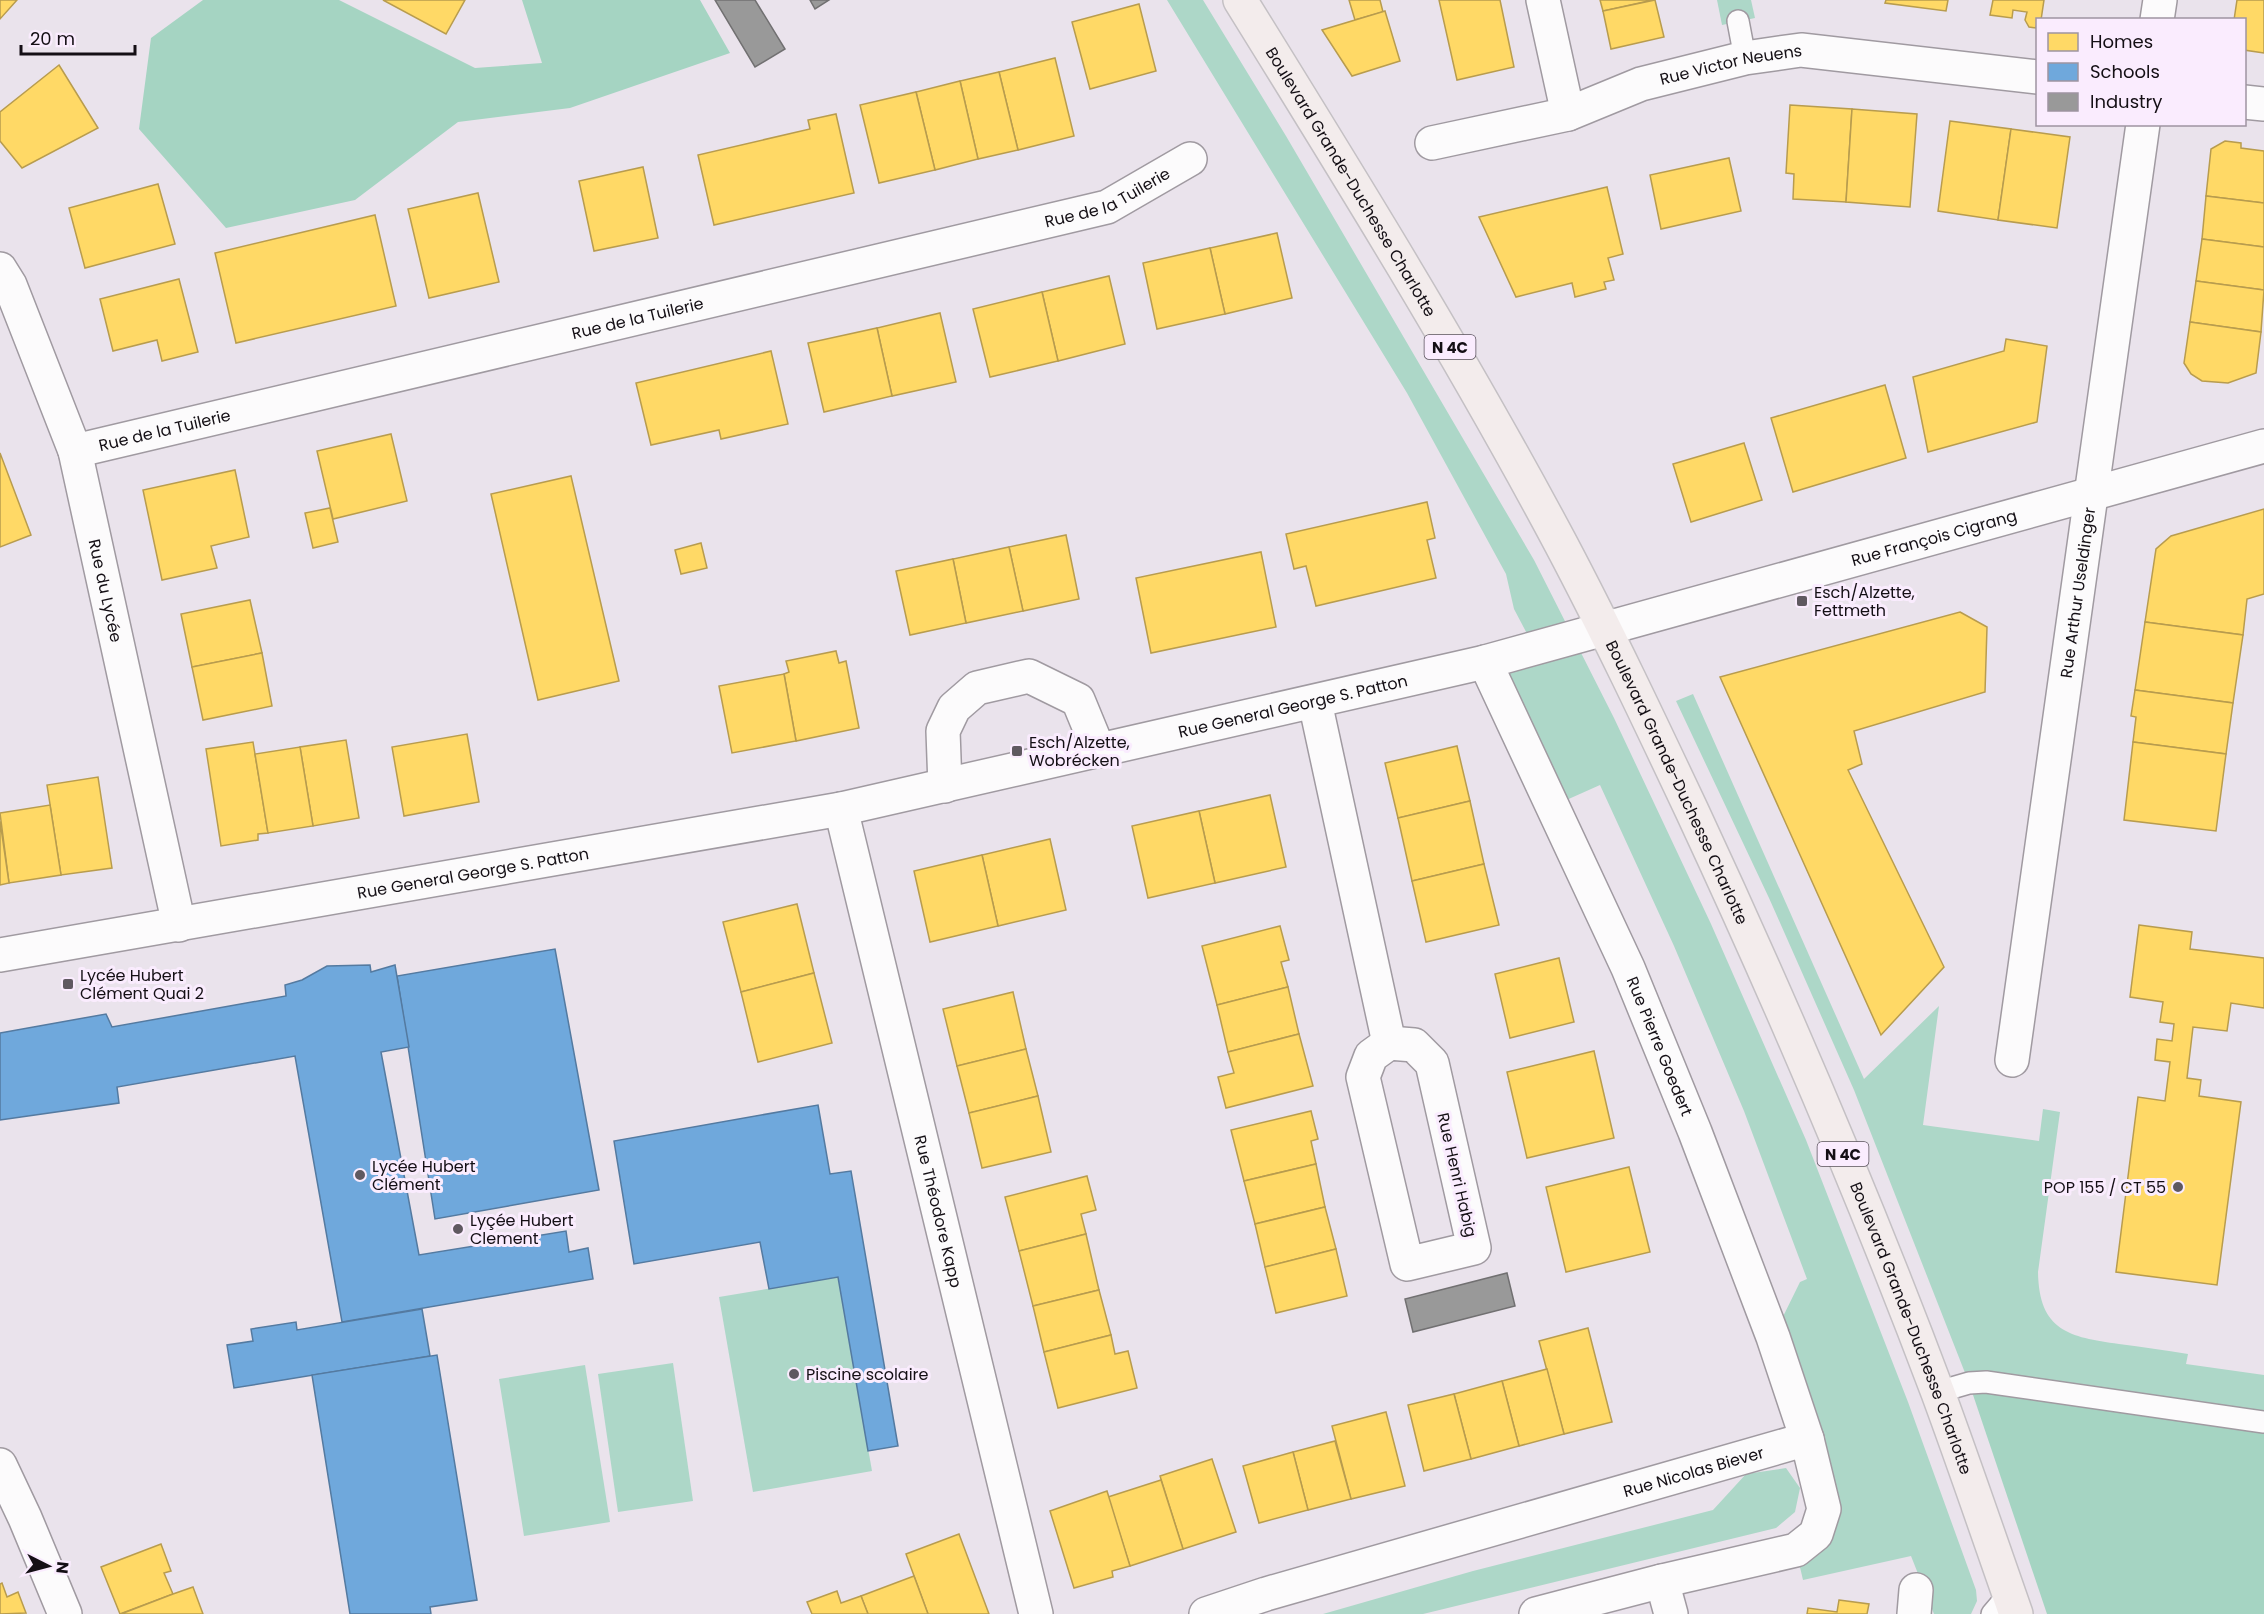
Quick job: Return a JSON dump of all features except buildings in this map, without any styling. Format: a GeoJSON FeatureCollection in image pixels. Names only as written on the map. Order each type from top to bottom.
{"type":"FeatureCollection","features":[{"type":"Feature","properties":{"kind":"main road","name":"Boulevard Grande-Duchesse Charlotte"},"geometry":{"type":"LineString","coordinates":[[1240,0],[1459,361],[1562,546],[1642,705],[1739,912],[1828,1116],[1938,1392],[2006,1607]]}},
{"type":"Feature","properties":{"kind":"street"},"geometry":{"type":"LineString","coordinates":[[1543,0],[1568,114]]}},
{"type":"Feature","properties":{"kind":"street"},"geometry":{"type":"LineString","coordinates":[[2157,18],[2160,0]]}},
{"type":"Feature","properties":{"kind":"street","name":"Rue Victor Neuens"},"geometry":{"type":"LineString","coordinates":[[1432,143],[1568,114],[1641,84],[1745,58],[1801,50],[2036,76]]}},
{"type":"Feature","properties":{"kind":"street"},"geometry":{"type":"LineString","coordinates":[[2246,102],[2264,104]]}},
{"type":"Feature","properties":{"kind":"street","name":"Rue Arthur Useldinger"},"geometry":{"type":"LineString","coordinates":[[2012,1060],[2143,126]]}},
{"type":"Feature","properties":{"kind":"street","name":"Rue de la Tuilerie"},"geometry":{"type":"LineString","coordinates":[[75,451],[1107,207],[1190,159]]}},
{"type":"Feature","properties":{"kind":"street","name":"Rue du Lycée"},"geometry":{"type":"LineString","coordinates":[[0,269],[10,285],[75,451],[178,925]]}},
{"type":"Feature","properties":{"kind":"street","name":"Rue François Cigrang"},"geometry":{"type":"LineString","coordinates":[[1485,662],[2264,446]]}},
{"type":"Feature","properties":{"kind":"street","name":"Rue General George S. Patton"},"geometry":{"type":"LineString","coordinates":[[0,955],[841,809],[1485,662]]}},
{"type":"Feature","properties":{"kind":"street","name":"Rue Pierre Goedert"},"geometry":{"type":"LineString","coordinates":[[1485,662],[1628,968],[1695,1132],[1762,1308],[1807,1439]]}},
{"type":"Feature","properties":{"kind":"street"},"geometry":{"type":"LineString","coordinates":[[945,786],[943,731],[954,708],[977,688],[1029,676],[1078,700],[1100,751]]}},
{"type":"Feature","properties":{"kind":"street"},"geometry":{"type":"LineString","coordinates":[[1315,702],[1389,1043]]}},
{"type":"Feature","properties":{"kind":"street","name":"Rue Théodore Kapp"},"geometry":{"type":"LineString","coordinates":[[841,809],[1036,1614]]}},
{"type":"Feature","properties":{"kind":"street","name":"Rue Henri Habig"},"geometry":{"type":"LineString","coordinates":[[1389,1043],[1414,1045],[1431,1063],[1474,1248],[1407,1264],[1363,1077],[1371,1056],[1389,1043]]}},
{"type":"Feature","properties":{"kind":"street"},"geometry":{"type":"LineString","coordinates":[[1536,1614],[1662,1581],[1796,1550],[1816,1534],[1824,1509],[1807,1439]]}},
{"type":"Feature","properties":{"kind":"street","name":"Rue Nicolas Biever"},"geometry":{"type":"LineString","coordinates":[[1206,1614],[1266,1594],[1807,1439]]}},
{"type":"Feature","properties":{"kind":"street"},"geometry":{"type":"LineString","coordinates":[[0,1465],[65,1614]]}},
{"type":"Feature","properties":{"kind":"street"},"geometry":{"type":"LineString","coordinates":[[1662,1581],[1671,1614]]}},
{"type":"Feature","properties":{"kind":"lane"},"geometry":{"type":"LineString","coordinates":[[1738,21],[1745,58]]}},
{"type":"Feature","properties":{"kind":"lane"},"geometry":{"type":"LineString","coordinates":[[1938,1392],[1969,1383],[1986,1382],[2264,1422]]}},
{"type":"Feature","properties":{"kind":"green space"},"geometry":{"type":"Polygon","coordinates":[[[203,0],[339,0],[475,68],[542,63],[522,0],[700,0],[730,53],[570,108],[458,122],[355,200],[226,228],[139,129],[151,38],[203,0]]]}},
{"type":"Feature","properties":{"kind":"green space"},"geometry":{"type":"Polygon","coordinates":[[[1167,0],[1203,0],[1286,136],[1534,560],[1614,718],[1711,924],[1806,1140],[1908,1402],[1976,1590],[1977,1601],[1971,1614],[1934,1614],[1911,1556],[1803,1580],[1796,1550],[1816,1534],[1773,1337],[1800,1282],[1807,1279],[1744,1111],[1674,946],[1600,785],[1553,806],[1485,662],[1535,649],[1514,609],[1506,574],[1407,393],[1167,0]]]}},
{"type":"Feature","properties":{"kind":"green space"},"geometry":{"type":"Polygon","coordinates":[[[1717,0],[1751,0],[1755,18],[1722,25],[1717,0]]]}},
{"type":"Feature","properties":{"kind":"green space"},"geometry":{"type":"Polygon","coordinates":[[[1693,694],[1864,1079],[1939,1006],[1923,1125],[2039,1141],[2043,1109],[2060,1112],[2038,1272],[2044,1307],[2051,1319],[2060,1328],[2085,1338],[2188,1354],[2186,1364],[2264,1375],[2264,1422],[1969,1383],[1854,1090],[1769,898],[1676,701],[1693,694]]]}},
{"type":"Feature","properties":{"kind":"green space","name":"Piscine scolaire"},"geometry":{"type":"Polygon","coordinates":[[[838,1277],[872,1471],[753,1492],[719,1297],[838,1277]]]}},
{"type":"Feature","properties":{"kind":"green space"},"geometry":{"type":"Polygon","coordinates":[[[673,1363],[693,1501],[618,1512],[598,1374],[673,1363]]]}},
{"type":"Feature","properties":{"kind":"green space"},"geometry":{"type":"Polygon","coordinates":[[[585,1365],[610,1522],[524,1536],[499,1379],[585,1365]]]}},
{"type":"Feature","properties":{"kind":"green space"},"geometry":{"type":"Polygon","coordinates":[[[1969,1383],[2264,1422],[2264,1614],[2047,1614],[1969,1383]]]}},
{"type":"Feature","properties":{"kind":"green space"},"geometry":{"type":"Polygon","coordinates":[[[1786,1468],[1800,1488],[1795,1512],[1776,1528],[1423,1614],[1323,1614],[1473,1571],[1713,1510],[1746,1474],[1786,1468]]]}},
{"type":"Feature","properties":{"kind":"place","name":"Esch/Alzette, Fettmeth"},"geometry":{"type":"Point","coordinates":[1802,601]}},
{"type":"Feature","properties":{"kind":"place","name":"Esch/Alzette, Wobrécken"},"geometry":{"type":"Point","coordinates":[1017,751]}},
{"type":"Feature","properties":{"kind":"place","name":"Lycée Hubert Clément Quai 2"},"geometry":{"type":"Point","coordinates":[68,984]}},
{"type":"Feature","properties":{"kind":"place","name":"Lycée Hubert Clément"},"geometry":{"type":"Point","coordinates":[360,1175]}},
{"type":"Feature","properties":{"kind":"place","name":"POP 155 / CT 55"},"geometry":{"type":"Point","coordinates":[2178,1187]}},
{"type":"Feature","properties":{"kind":"place","name":"Lyçée Hubert Clement"},"geometry":{"type":"Point","coordinates":[458,1229]}},
{"type":"Feature","properties":{"kind":"place","name":"Piscine scolaire"},"geometry":{"type":"Point","coordinates":[794,1374]}}]}
